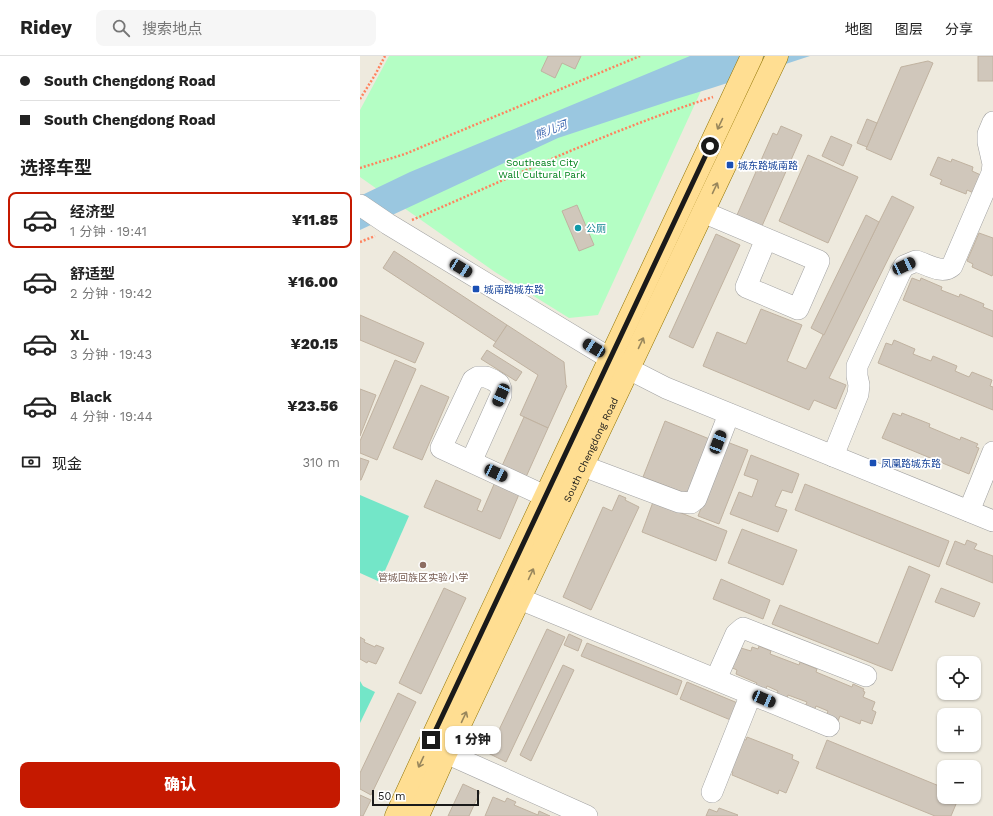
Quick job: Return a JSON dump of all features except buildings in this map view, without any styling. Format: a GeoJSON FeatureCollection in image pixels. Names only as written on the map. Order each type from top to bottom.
{"type":"FeatureCollection","features":[{"type":"Feature","properties":{"kind":"main road","name":"South Chengdong Road"},"geometry":{"type":"LineString","coordinates":[[396,816],[752,56]]}},
{"type":"Feature","properties":{"kind":"main road","name":"South Chengdong Road"},"geometry":{"type":"LineString","coordinates":[[418,816],[446,753],[777,56]]}},
{"type":"Feature","properties":{"kind":"street"},"geometry":{"type":"LineString","coordinates":[[833,456],[858,394],[859,385],[857,366],[904,266],[916,261],[941,270],[948,269],[952,266],[992,173],[993,164],[988,142],[988,134],[993,122]]}},
{"type":"Feature","properties":{"kind":"street"},"geometry":{"type":"LineString","coordinates":[[360,205],[391,226],[610,358],[666,388],[993,521]]}},
{"type":"Feature","properties":{"kind":"street"},"geometry":{"type":"LineString","coordinates":[[703,212],[766,239]]}},
{"type":"Feature","properties":{"kind":"street"},"geometry":{"type":"LineString","coordinates":[[583,466],[679,502],[691,503],[696,499],[729,414]]}},
{"type":"Feature","properties":{"kind":"street"},"geometry":{"type":"LineString","coordinates":[[969,511],[993,452]]}},
{"type":"Feature","properties":{"kind":"street"},"geometry":{"type":"LineString","coordinates":[[471,462],[545,496]]}},
{"type":"Feature","properties":{"kind":"street"},"geometry":{"type":"LineString","coordinates":[[520,599],[829,726]]}},
{"type":"Feature","properties":{"kind":"street"},"geometry":{"type":"LineString","coordinates":[[716,679],[736,634],[743,628],[866,676]]}},
{"type":"Feature","properties":{"kind":"street"},"geometry":{"type":"LineString","coordinates":[[712,792],[751,694]]}},
{"type":"Feature","properties":{"kind":"street"},"geometry":{"type":"LineString","coordinates":[[446,753],[587,816]]}},
{"type":"Feature","properties":{"kind":"path"},"geometry":{"type":"LineString","coordinates":[[360,99],[385,56]]}},
{"type":"Feature","properties":{"kind":"path"},"geometry":{"type":"LineString","coordinates":[[360,168],[405,154],[640,56]]}},
{"type":"Feature","properties":{"kind":"path"},"geometry":{"type":"LineString","coordinates":[[391,226],[595,141],[683,107],[736,89]]}},
{"type":"Feature","properties":{"kind":"green space","name":"Southeast City Wall Cultural Park"},"geometry":{"type":"Polygon","coordinates":[[[389,56],[717,56],[598,315],[569,318],[495,272],[360,177],[360,110],[389,56]]]}},
{"type":"Feature","properties":{"kind":"green space"},"geometry":{"type":"Polygon","coordinates":[[[360,495],[409,516],[380,582],[360,573],[360,495]]]}},
{"type":"Feature","properties":{"kind":"green space"},"geometry":{"type":"Polygon","coordinates":[[[360,681],[363,686],[375,692],[360,723],[360,681]]]}},
{"type":"Feature","properties":{"kind":"water","name":"熊儿河"},"geometry":{"type":"Polygon","coordinates":[[[690,56],[810,56],[558,138],[360,230],[360,196],[410,172],[690,56]]]}},
{"type":"Feature","properties":{"kind":"place","name":"城东路城南路"},"geometry":{"type":"Point","coordinates":[730,165]}},
{"type":"Feature","properties":{"kind":"place","name":"公厕"},"geometry":{"type":"Point","coordinates":[578,228]}},
{"type":"Feature","properties":{"kind":"place","name":"城南路城东路"},"geometry":{"type":"Point","coordinates":[476,289]}},
{"type":"Feature","properties":{"kind":"place","name":"凤凰路城东路"},"geometry":{"type":"Point","coordinates":[873,463]}},
{"type":"Feature","properties":{"kind":"place","name":"管城回族区实验小学"},"geometry":{"type":"Point","coordinates":[423,565]}},
{"type":"Feature","properties":{"kind":"route"},"geometry":{"type":"LineString","coordinates":[[431,740],[710,146]]}}]}
